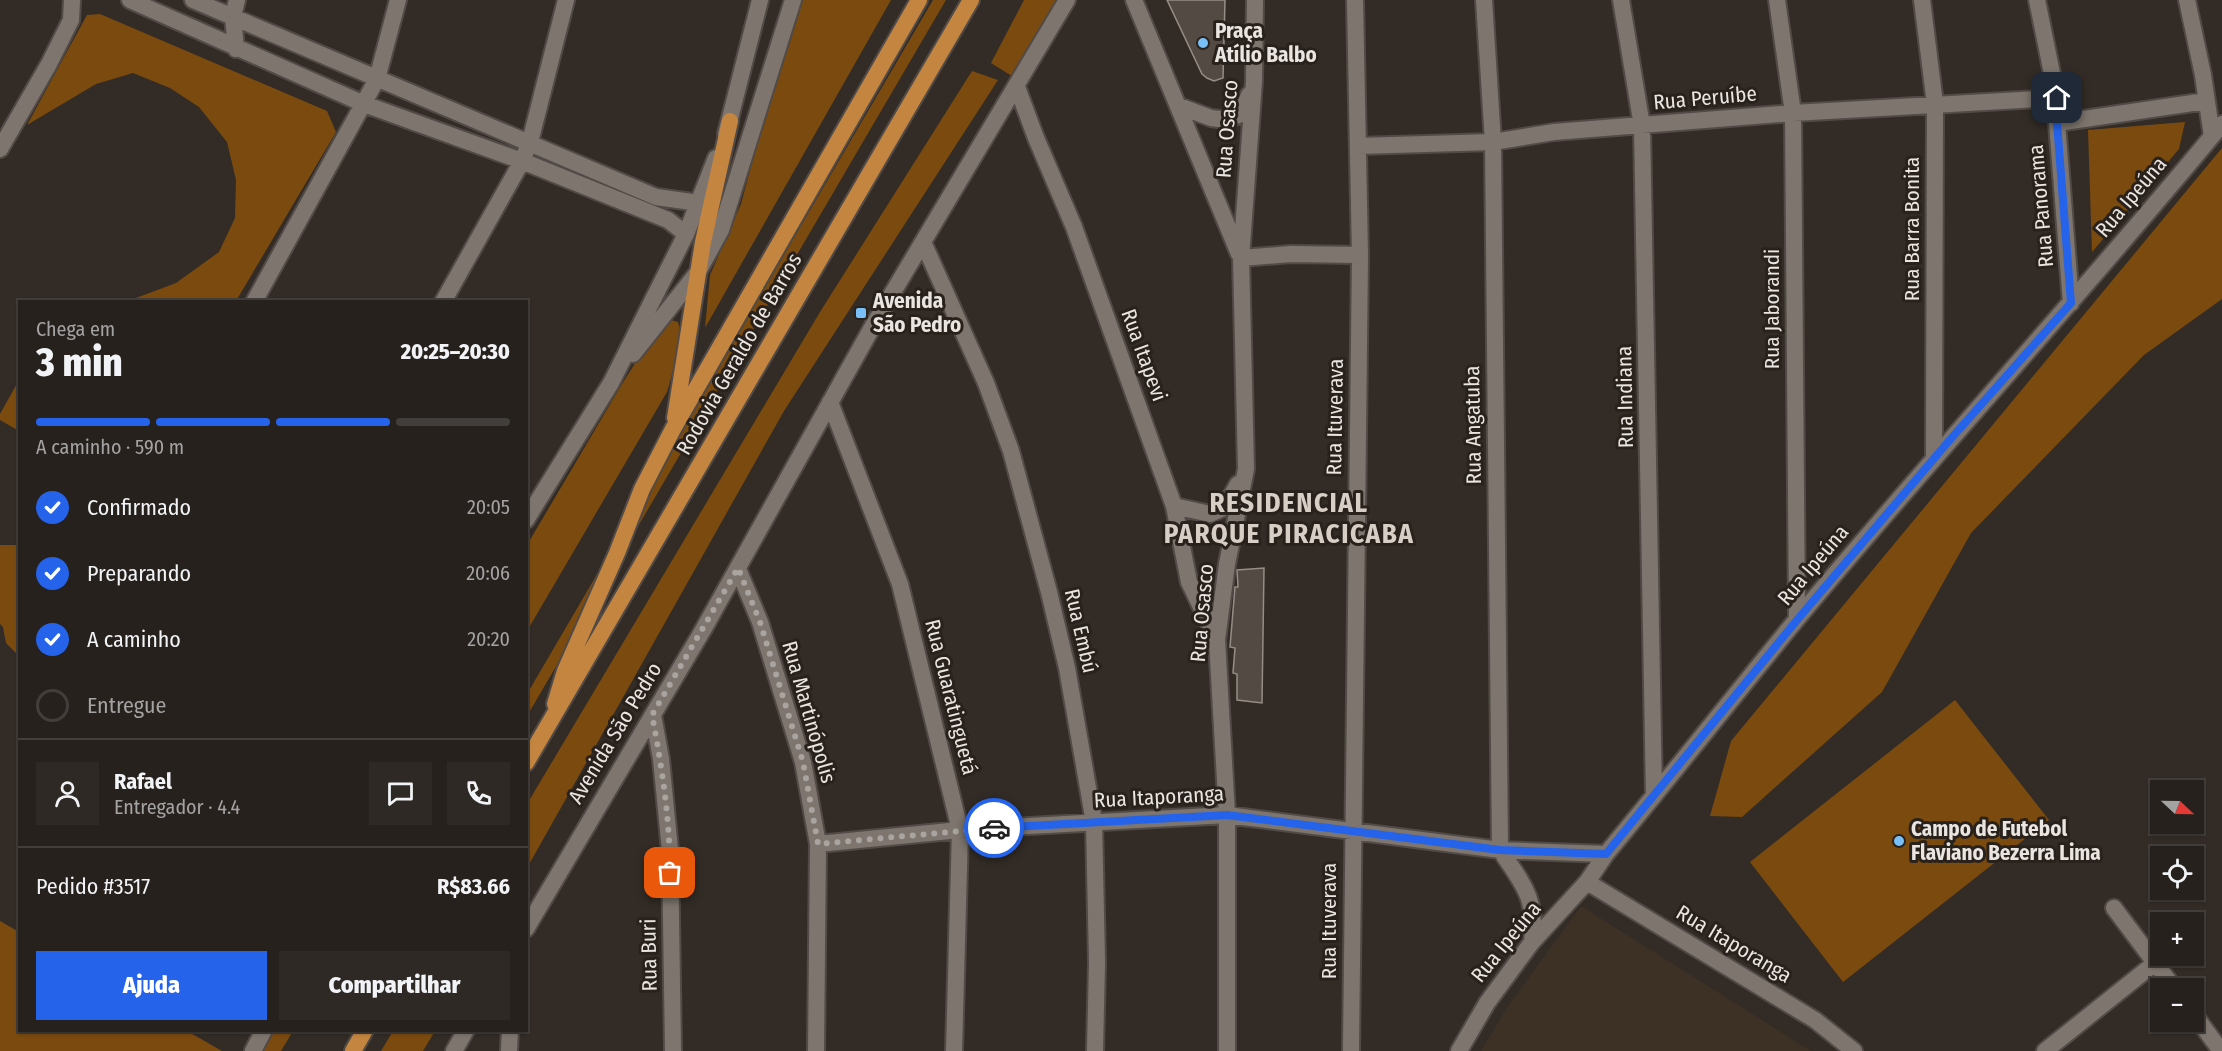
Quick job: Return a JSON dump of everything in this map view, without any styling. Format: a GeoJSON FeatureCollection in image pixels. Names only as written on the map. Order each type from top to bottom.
{"type":"FeatureCollection","features":[{"type":"Feature","properties":{"kind":"highway","name":"Rodovia Geraldo de Barros"},"geometry":{"type":"LineString","coordinates":[[547,730],[565,670],[617,553],[642,489],[673,429],[920,0]]}},
{"type":"Feature","properties":{"kind":"highway","name":"Rodovia Geraldo de Barros"},"geometry":{"type":"LineString","coordinates":[[528,761],[971,0]]}},
{"type":"Feature","properties":{"kind":"highway"},"geometry":{"type":"LineString","coordinates":[[673,429],[696,297],[698,272],[730,122]]}},
{"type":"Feature","properties":{"kind":"highway"},"geometry":{"type":"LineString","coordinates":[[353,1051],[364,1032]]}},
{"type":"Feature","properties":{"kind":"street"},"geometry":{"type":"LineString","coordinates":[[0,149],[49,64],[71,20],[72,0]]}},
{"type":"Feature","properties":{"kind":"street"},"geometry":{"type":"LineString","coordinates":[[130,0],[364,104],[522,161],[668,220],[686,234]]}},
{"type":"Feature","properties":{"kind":"street"},"geometry":{"type":"LineString","coordinates":[[193,0],[235,8],[377,79],[656,197],[699,203]]}},
{"type":"Feature","properties":{"kind":"street"},"geometry":{"type":"LineString","coordinates":[[255,300],[377,79],[398,0]]}},
{"type":"Feature","properties":{"kind":"street"},"geometry":{"type":"LineString","coordinates":[[444,300],[522,161],[530,142],[566,0]]}},
{"type":"Feature","properties":{"kind":"street"},"geometry":{"type":"LineString","coordinates":[[528,517],[610,383],[686,234],[730,122],[760,0]]}},
{"type":"Feature","properties":{"kind":"street"},"geometry":{"type":"LineString","coordinates":[[610,383],[698,272],[721,230],[794,0]]}},
{"type":"Feature","properties":{"kind":"street","name":"Avenida São Pedro"},"geometry":{"type":"LineString","coordinates":[[528,926],[738,568],[830,402],[923,242],[1067,0]]}},
{"type":"Feature","properties":{"kind":"street"},"geometry":{"type":"LineString","coordinates":[[1134,0],[1240,258],[1291,254],[1360,255]]}},
{"type":"Feature","properties":{"kind":"street","name":"Rua Osasco"},"geometry":{"type":"LineString","coordinates":[[1227,1051],[1227,815],[1217,640],[1227,564],[1246,469],[1240,258],[1254,81],[1255,0]]}},
{"type":"Feature","properties":{"kind":"street","name":"Rua Ituverava"},"geometry":{"type":"LineString","coordinates":[[1351,1051],[1360,255],[1355,0]]}},
{"type":"Feature","properties":{"kind":"street","name":"Rua Angatuba"},"geometry":{"type":"LineString","coordinates":[[1484,0],[1493,142],[1500,850]]}},
{"type":"Feature","properties":{"kind":"street","name":"Rua Indiana"},"geometry":{"type":"LineString","coordinates":[[1621,0],[1642,126],[1654,796]]}},
{"type":"Feature","properties":{"kind":"street","name":"Rua Jaborandi"},"geometry":{"type":"LineString","coordinates":[[1777,0],[1793,114],[1797,620]]}},
{"type":"Feature","properties":{"kind":"street","name":"Rua Barra Bonita"},"geometry":{"type":"LineString","coordinates":[[1922,0],[1935,104],[1934,458]]}},
{"type":"Feature","properties":{"kind":"street","name":"Rua Panorama"},"geometry":{"type":"LineString","coordinates":[[2037,0],[2057,98],[2071,303]]}},
{"type":"Feature","properties":{"kind":"street"},"geometry":{"type":"LineString","coordinates":[[2187,0],[2203,75],[2206,101],[2217,130]]}},
{"type":"Feature","properties":{"kind":"street"},"geometry":{"type":"LineString","coordinates":[[235,8],[236,49]]}},
{"type":"Feature","properties":{"kind":"street"},"geometry":{"type":"LineString","coordinates":[[1179,106],[1211,118],[1227,120],[1241,114],[1254,81]]}},
{"type":"Feature","properties":{"kind":"street","name":"Rua Itapevi"},"geometry":{"type":"LineString","coordinates":[[1017,87],[1035,138],[1074,227],[1174,506],[1189,582],[1217,640]]}},
{"type":"Feature","properties":{"kind":"street","name":"Rua Peruíbe"},"geometry":{"type":"LineString","coordinates":[[1358,146],[1493,142],[1554,132],[1935,104],[2057,98]]}},
{"type":"Feature","properties":{"kind":"street"},"geometry":{"type":"LineString","coordinates":[[2057,123],[2206,101]]}},
{"type":"Feature","properties":{"kind":"street","name":"Rua Ipeúna"},"geometry":{"type":"LineString","coordinates":[[1459,1051],[1486,1003],[1532,942],[1587,882],[1606,854],[1797,620],[2217,130]]}},
{"type":"Feature","properties":{"kind":"street","name":"Rua Embú"},"geometry":{"type":"LineString","coordinates":[[923,242],[986,383],[1011,451],[1067,668],[1094,822],[1097,962],[1095,1051]]}},
{"type":"Feature","properties":{"kind":"street","name":"Rua Guaratinguetá"},"geometry":{"type":"LineString","coordinates":[[830,402],[900,584],[960,830],[954,1051]]}},
{"type":"Feature","properties":{"kind":"street"},"geometry":{"type":"LineString","coordinates":[[1174,506],[1210,514],[1225,507],[1246,469]]}},
{"type":"Feature","properties":{"kind":"street","name":"Rua Martinópolis"},"geometry":{"type":"LineString","coordinates":[[738,568],[760,622],[803,762],[818,844],[816,1051]]}},
{"type":"Feature","properties":{"kind":"street","name":"Rua Buri"},"geometry":{"type":"LineString","coordinates":[[652,715],[661,759],[670,850],[673,1051]]}},
{"type":"Feature","properties":{"kind":"street","name":"Rua Itaporanga"},"geometry":{"type":"LineString","coordinates":[[818,844],[960,830],[1227,815],[1500,850],[1606,854]]}},
{"type":"Feature","properties":{"kind":"street"},"geometry":{"type":"LineString","coordinates":[[1500,850],[1529,895],[1534,920],[1532,942]]}},
{"type":"Feature","properties":{"kind":"street","name":"Rua Itaporanga"},"geometry":{"type":"LineString","coordinates":[[1587,882],[1815,1020],[1854,1051]]}},
{"type":"Feature","properties":{"kind":"street"},"geometry":{"type":"LineString","coordinates":[[2114,908],[2150,956]]}},
{"type":"Feature","properties":{"kind":"street"},"geometry":{"type":"LineString","coordinates":[[2045,1051],[2151,966]]}},
{"type":"Feature","properties":{"kind":"street"},"geometry":{"type":"LineString","coordinates":[[2157,966],[2166,978]]}},
{"type":"Feature","properties":{"kind":"street"},"geometry":{"type":"LineString","coordinates":[[2204,1027],[2222,1051]]}},
{"type":"Feature","properties":{"kind":"street"},"geometry":{"type":"LineString","coordinates":[[253,1051],[263,1032]]}},
{"type":"Feature","properties":{"kind":"street"},"geometry":{"type":"LineString","coordinates":[[454,1051],[465,1032]]}},
{"type":"Feature","properties":{"kind":"street"},"geometry":{"type":"LineString","coordinates":[[509,1051],[510,1032]]}},
{"type":"Feature","properties":{"kind":"shaded area"},"geometry":{"type":"Polygon","coordinates":[[[793,0],[891,0],[705,328],[710,275],[741,204],[755,151],[762,105],[793,0]]]}},
{"type":"Feature","properties":{"kind":"shaded area"},"geometry":{"type":"Polygon","coordinates":[[[933,0],[946,0],[528,714],[528,692],[933,0]]]}},
{"type":"Feature","properties":{"kind":"shaded area"},"geometry":{"type":"Polygon","coordinates":[[[1024,0],[1059,0],[1015,78],[991,63],[1024,0]]]}},
{"type":"Feature","properties":{"kind":"shaded area"},"geometry":{"type":"Polygon","coordinates":[[[100,14],[327,111],[336,132],[237,300],[131,300],[176,283],[219,252],[235,218],[236,180],[227,142],[199,107],[170,88],[133,73],[96,84],[27,125],[87,15],[100,14]]]}},
{"type":"Feature","properties":{"kind":"shaded area"},"geometry":{"type":"Polygon","coordinates":[[[972,71],[998,80],[784,411],[528,866],[528,802],[820,312],[972,71]]]}},
{"type":"Feature","properties":{"kind":"shaded area"},"geometry":{"type":"Polygon","coordinates":[[[2185,122],[2179,149],[2092,252],[2088,130],[2185,122]]]}},
{"type":"Feature","properties":{"kind":"shaded area"},"geometry":{"type":"Polygon","coordinates":[[[2222,148],[2222,299],[2144,355],[1971,533],[1882,692],[1742,817],[1710,816],[1731,741],[2222,148]]]}},
{"type":"Feature","properties":{"kind":"shaded area"},"geometry":{"type":"Polygon","coordinates":[[[667,319],[678,322],[682,339],[667,392],[528,629],[528,543],[644,349],[667,319]]]}},
{"type":"Feature","properties":{"kind":"shaded area"},"geometry":{"type":"Polygon","coordinates":[[[18,382],[18,430],[0,420],[0,414],[18,382]]]}},
{"type":"Feature","properties":{"kind":"shaded area"},"geometry":{"type":"Polygon","coordinates":[[[0,545],[18,545],[18,655],[6,643],[3,627],[0,624],[0,545]]]}},
{"type":"Feature","properties":{"kind":"shaded area","name":"Campo de Futebol Flaviano Bezerra Lima"},"geometry":{"type":"Polygon","coordinates":[[[1955,700],[2049,820],[1843,982],[1750,862],[1955,700]]]}},
{"type":"Feature","properties":{"kind":"shaded area"},"geometry":{"type":"Polygon","coordinates":[[[1581,906],[1811,1051],[1481,1051],[1506,1009],[1581,906]]]}},
{"type":"Feature","properties":{"kind":"shaded area"},"geometry":{"type":"Polygon","coordinates":[[[0,921],[18,931],[18,1032],[189,1032],[222,1051],[0,1051],[0,921]]]}},
{"type":"Feature","properties":{"kind":"shaded area"},"geometry":{"type":"Polygon","coordinates":[[[272,1032],[292,1032],[281,1051],[262,1051],[272,1032]]]}},
{"type":"Feature","properties":{"kind":"shaded area"},"geometry":{"type":"Polygon","coordinates":[[[392,1032],[434,1032],[423,1051],[381,1051],[392,1032]]]}},
{"type":"Feature","properties":{"kind":"building"},"geometry":{"type":"Polygon","coordinates":[[[1167,0],[1225,0],[1223,78],[1214,81],[1202,74],[1167,0]]]}},
{"type":"Feature","properties":{"kind":"building"},"geometry":{"type":"Polygon","coordinates":[[[1264,568],[1262,703],[1237,700],[1237,674],[1233,673],[1235,648],[1230,647],[1235,587],[1238,587],[1237,570],[1264,568]]]}},
{"type":"Feature","properties":{"kind":"way so far"},"geometry":{"type":"LineString","coordinates":[[670,873],[670,850],[661,759],[652,715],[738,568],[760,622],[803,762],[818,844],[994,828]]}},
{"type":"Feature","properties":{"kind":"place","name":"Praça Atílio Balbo"},"geometry":{"type":"Point","coordinates":[1203,43]}},
{"type":"Feature","properties":{"kind":"place","name":"Avenida São Pedro"},"geometry":{"type":"Point","coordinates":[861,313]}},
{"type":"Feature","properties":{"kind":"place","name":"Campo de Futebol Flaviano Bezerra Lima"},"geometry":{"type":"Point","coordinates":[1899,841]}},
{"type":"Feature","properties":{"kind":"district","name":"RESIDENCIAL PARQUE PIRACICABA"},"geometry":{"type":"Point","coordinates":[1289,518]}},
{"type":"Feature","properties":{"kind":"route"},"geometry":{"type":"LineString","coordinates":[[994,828],[1227,815],[1500,850],[1606,854],[1797,620],[1948,442],[2071,303],[2057,98]]}}]}
